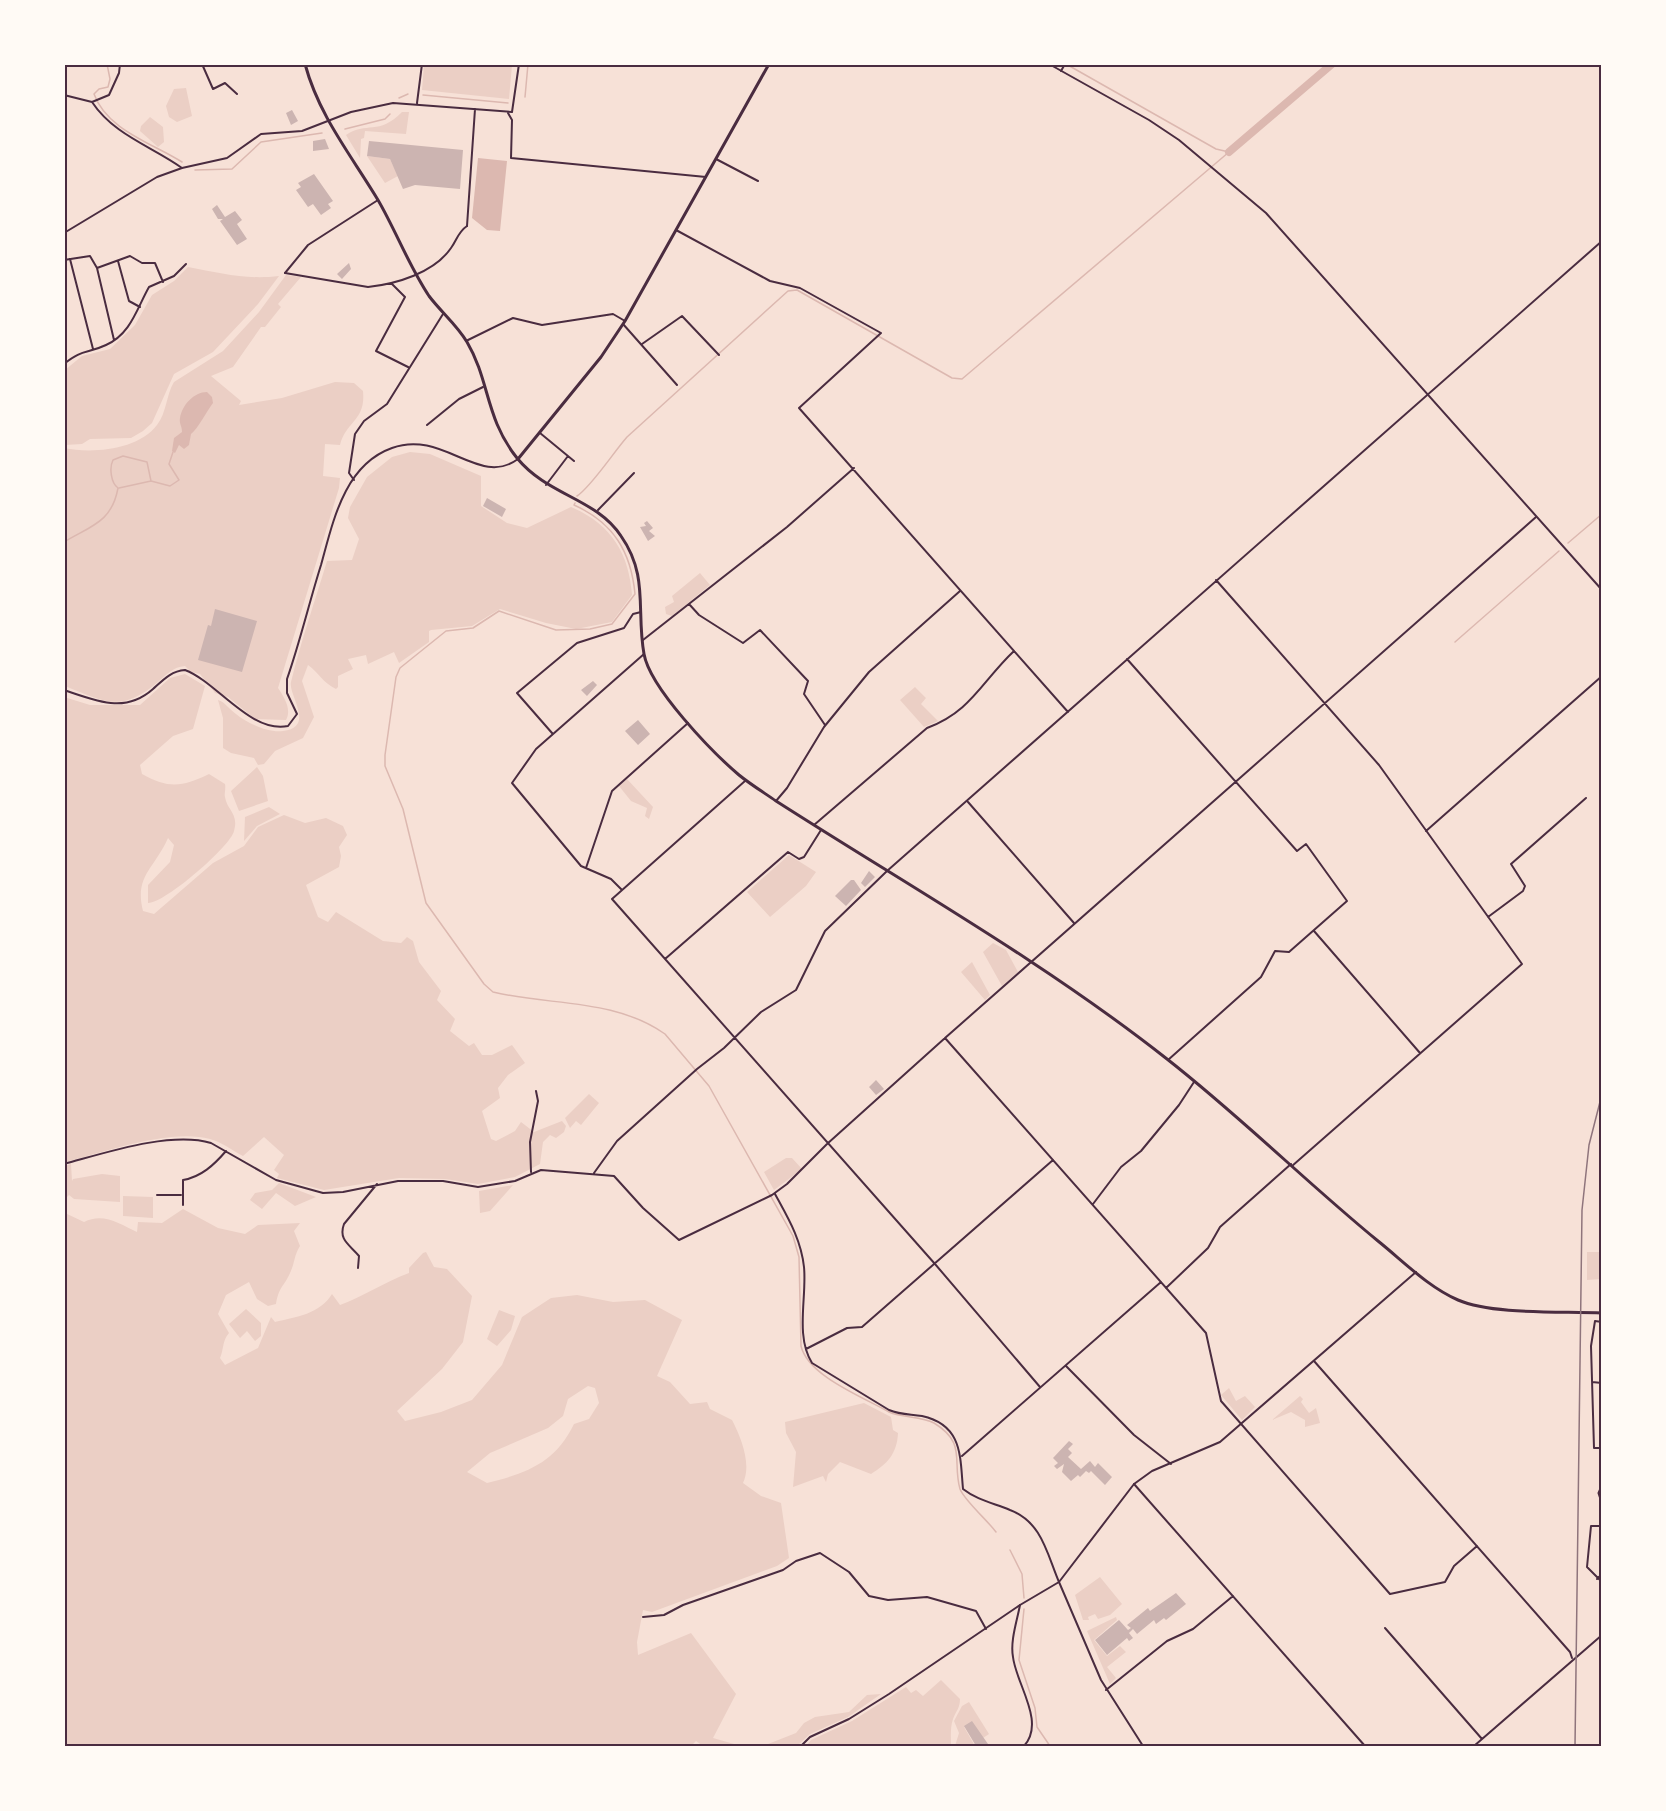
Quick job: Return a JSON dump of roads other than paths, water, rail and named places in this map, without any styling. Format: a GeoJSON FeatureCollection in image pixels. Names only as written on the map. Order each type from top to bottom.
{"type":"FeatureCollection","features":[{"type":"Feature","properties":{"kind":"main road"},"geometry":{"type":"LineString","coordinates":[[305,64],[315,98],[327,121],[378,201],[415,274],[443,314],[466,341],[479,369],[499,431],[518,459],[546,485],[598,510],[613,524],[633,556],[640,580],[644,654],[656,682],[689,723],[746,780],[1102,1009],[1194,1081],[1292,1165],[1342,1212],[1416,1272],[1451,1297],[1489,1307],[1602,1312]]}},
{"type":"Feature","properties":{"kind":"main road"},"geometry":{"type":"LineString","coordinates":[[518,459],[601,357],[624,323],[769,64]]}},
{"type":"Feature","properties":{"kind":"main road"},"geometry":{"type":"LineString","coordinates":[[1602,1486],[1599,1492],[1602,1502]]}},
{"type":"Feature","properties":{"kind":"street"},"geometry":{"type":"LineString","coordinates":[[64,95],[93,102],[109,95],[119,73],[120,64]]}},
{"type":"Feature","properties":{"kind":"street"},"geometry":{"type":"LineString","coordinates":[[202,64],[213,89],[225,83],[237,94]]}},
{"type":"Feature","properties":{"kind":"street"},"geometry":{"type":"LineString","coordinates":[[417,104],[422,64]]}},
{"type":"Feature","properties":{"kind":"street"},"geometry":{"type":"LineString","coordinates":[[64,233],[157,177],[182,168],[227,158],[261,134],[302,131],[384,104],[417,104],[508,113],[514,110],[519,64]]}},
{"type":"Feature","properties":{"kind":"street"},"geometry":{"type":"LineString","coordinates":[[1049,64],[1149,120],[1213,166],[1288,236],[1602,590]]}},
{"type":"Feature","properties":{"kind":"street"},"geometry":{"type":"LineString","coordinates":[[1061,71],[1065,65]]}},
{"type":"Feature","properties":{"kind":"street"},"geometry":{"type":"LineString","coordinates":[[93,102],[108,122],[121,132],[182,168]]}},
{"type":"Feature","properties":{"kind":"street"},"geometry":{"type":"LineString","coordinates":[[378,201],[308,245],[285,273],[368,287],[391,283],[434,266],[451,248],[458,234],[467,226],[476,109]]}},
{"type":"Feature","properties":{"kind":"street"},"geometry":{"type":"LineString","coordinates":[[508,113],[512,120],[511,158],[706,177]]}},
{"type":"Feature","properties":{"kind":"street"},"geometry":{"type":"LineString","coordinates":[[717,159],[758,181]]}},
{"type":"Feature","properties":{"kind":"street"},"geometry":{"type":"LineString","coordinates":[[676,230],[770,281],[800,288],[879,336],[800,408],[1068,712]]}},
{"type":"Feature","properties":{"kind":"street"},"geometry":{"type":"LineString","coordinates":[[594,1173],[617,1141],[695,1070],[735,1038],[761,1012],[796,990],[825,931],[887,871],[1602,241]]}},
{"type":"Feature","properties":{"kind":"street"},"geometry":{"type":"LineString","coordinates":[[64,260],[87,254],[97,268],[114,341]]}},
{"type":"Feature","properties":{"kind":"street"},"geometry":{"type":"LineString","coordinates":[[97,268],[130,255],[142,263],[153,261],[163,282]]}},
{"type":"Feature","properties":{"kind":"street"},"geometry":{"type":"LineString","coordinates":[[70,259],[93,349]]}},
{"type":"Feature","properties":{"kind":"street"},"geometry":{"type":"LineString","coordinates":[[118,261],[129,301],[140,307]]}},
{"type":"Feature","properties":{"kind":"street"},"geometry":{"type":"LineString","coordinates":[[64,364],[78,353],[114,341],[130,324],[149,287],[174,276],[186,264]]}},
{"type":"Feature","properties":{"kind":"street"},"geometry":{"type":"LineString","coordinates":[[391,283],[405,297],[376,351],[409,368]]}},
{"type":"Feature","properties":{"kind":"street"},"geometry":{"type":"LineString","coordinates":[[354,480],[349,473],[355,434],[364,421],[382,410],[443,314]]}},
{"type":"Feature","properties":{"kind":"street"},"geometry":{"type":"LineString","coordinates":[[466,341],[513,318],[542,324],[613,314],[624,323],[677,385]]}},
{"type":"Feature","properties":{"kind":"street"},"geometry":{"type":"LineString","coordinates":[[642,344],[682,316],[686,317],[718,353]]}},
{"type":"Feature","properties":{"kind":"street"},"geometry":{"type":"LineString","coordinates":[[427,425],[459,399],[483,387]]}},
{"type":"Feature","properties":{"kind":"street"},"geometry":{"type":"LineString","coordinates":[[540,433],[574,461]]}},
{"type":"Feature","properties":{"kind":"street"},"geometry":{"type":"LineString","coordinates":[[64,690],[88,698],[125,704],[137,702],[167,676],[185,670],[267,725],[279,728],[292,723],[297,714],[287,693],[287,679],[327,537],[341,501],[354,480],[381,453],[409,444],[427,444],[484,467],[511,464],[518,459]]}},
{"type":"Feature","properties":{"kind":"street"},"geometry":{"type":"LineString","coordinates":[[546,485],[568,456]]}},
{"type":"Feature","properties":{"kind":"street"},"geometry":{"type":"LineString","coordinates":[[643,640],[787,527],[854,468]]}},
{"type":"Feature","properties":{"kind":"street"},"geometry":{"type":"LineString","coordinates":[[598,510],[634,473]]}},
{"type":"Feature","properties":{"kind":"street"},"geometry":{"type":"LineString","coordinates":[[64,1164],[148,1144],[202,1140],[276,1180],[323,1193],[343,1192],[398,1181],[443,1181],[478,1187],[514,1181],[531,1172],[541,1170],[594,1173],[614,1176],[643,1208],[679,1240],[772,1195],[1074,923],[1537,517]]}},
{"type":"Feature","properties":{"kind":"street"},"geometry":{"type":"LineString","coordinates":[[1166,1288],[1208,1248],[1220,1227],[1522,964],[1379,765],[1216,580]]}},
{"type":"Feature","properties":{"kind":"street"},"geometry":{"type":"LineString","coordinates":[[776,801],[787,788],[825,725],[869,672],[960,591]]}},
{"type":"Feature","properties":{"kind":"street"},"geometry":{"type":"LineString","coordinates":[[689,604],[699,615],[743,643],[760,630],[808,681],[804,694],[825,725]]}},
{"type":"Feature","properties":{"kind":"street"},"geometry":{"type":"LineString","coordinates":[[553,734],[517,693],[577,643],[624,628],[633,614],[641,612]]}},
{"type":"Feature","properties":{"kind":"street"},"geometry":{"type":"LineString","coordinates":[[814,825],[927,728],[943,722],[964,708],[1014,651]]}},
{"type":"Feature","properties":{"kind":"street"},"geometry":{"type":"LineString","coordinates":[[621,890],[610,879],[581,866],[512,783],[536,749],[644,654]]}},
{"type":"Feature","properties":{"kind":"street"},"geometry":{"type":"LineString","coordinates":[[1127,659],[1297,851],[1306,844],[1347,901],[1289,952],[1275,951],[1261,976],[1168,1060]]}},
{"type":"Feature","properties":{"kind":"street"},"geometry":{"type":"LineString","coordinates":[[1426,831],[1602,676]]}},
{"type":"Feature","properties":{"kind":"street"},"geometry":{"type":"LineString","coordinates":[[586,868],[612,791],[689,723]]}},
{"type":"Feature","properties":{"kind":"street"},"geometry":{"type":"LineString","coordinates":[[746,780],[612,899],[935,1264],[1040,1387]]}},
{"type":"Feature","properties":{"kind":"street"},"geometry":{"type":"LineString","coordinates":[[1488,917],[1523,891],[1525,886],[1510,864],[1587,798]]}},
{"type":"Feature","properties":{"kind":"street"},"geometry":{"type":"LineString","coordinates":[[967,801],[1074,923]]}},
{"type":"Feature","properties":{"kind":"street"},"geometry":{"type":"LineString","coordinates":[[665,959],[788,852],[799,859],[804,857],[822,830]]}},
{"type":"Feature","properties":{"kind":"street"},"geometry":{"type":"LineString","coordinates":[[1314,931],[1420,1053]]}},
{"type":"Feature","properties":{"kind":"street"},"geometry":{"type":"LineString","coordinates":[[945,1038],[1209,1338],[1217,1393],[1241,1425],[1314,1504],[1390,1594],[1445,1582],[1454,1566],[1477,1546]]}},
{"type":"Feature","properties":{"kind":"street"},"geometry":{"type":"LineString","coordinates":[[1093,1204],[1121,1167],[1141,1150],[1179,1105],[1194,1081]]}},
{"type":"Feature","properties":{"kind":"street"},"geometry":{"type":"LineString","coordinates":[[531,1172],[530,1142],[538,1101],[536,1091]]}},
{"type":"Feature","properties":{"kind":"street"},"geometry":{"type":"LineString","coordinates":[[183,1205],[183,1180],[194,1178],[207,1170],[226,1151]]}},
{"type":"Feature","properties":{"kind":"street"},"geometry":{"type":"LineString","coordinates":[[806,1349],[847,1328],[862,1327],[1053,1160]]}},
{"type":"Feature","properties":{"kind":"street"},"geometry":{"type":"LineString","coordinates":[[358,1268],[358,1256],[346,1243],[342,1231],[344,1224],[377,1185]]}},
{"type":"Feature","properties":{"kind":"street"},"geometry":{"type":"LineString","coordinates":[[157,1195],[183,1195]]}},
{"type":"Feature","properties":{"kind":"street"},"geometry":{"type":"LineString","coordinates":[[772,1195],[796,1232],[801,1248],[804,1269],[806,1349],[812,1363],[890,1410],[901,1415],[921,1416],[937,1423],[952,1435],[962,1456],[963,1489],[973,1497],[1012,1510],[1032,1524],[1047,1550],[1106,1690],[1143,1746]]}},
{"type":"Feature","properties":{"kind":"street"},"geometry":{"type":"LineString","coordinates":[[801,1746],[810,1737],[849,1719],[897,1689],[1020,1605],[1059,1582],[1134,1484],[1152,1471],[1220,1443],[1416,1272]]}},
{"type":"Feature","properties":{"kind":"street"},"geometry":{"type":"LineString","coordinates":[[962,1456],[1161,1282]]}},
{"type":"Feature","properties":{"kind":"street"},"geometry":{"type":"LineString","coordinates":[[1602,1322],[1595,1321],[1591,1346],[1594,1448],[1602,1449]]}},
{"type":"Feature","properties":{"kind":"street"},"geometry":{"type":"LineString","coordinates":[[1314,1361],[1570,1652],[1572,1658]]}},
{"type":"Feature","properties":{"kind":"street"},"geometry":{"type":"LineString","coordinates":[[1065,1365],[1121,1424],[1171,1464]]}},
{"type":"Feature","properties":{"kind":"street"},"geometry":{"type":"LineString","coordinates":[[1592,1382],[1602,1383]]}},
{"type":"Feature","properties":{"kind":"street"},"geometry":{"type":"LineString","coordinates":[[1134,1484],[1365,1746]]}},
{"type":"Feature","properties":{"kind":"street"},"geometry":{"type":"LineString","coordinates":[[1602,1526],[1591,1526],[1587,1567],[1602,1582]]}},
{"type":"Feature","properties":{"kind":"street"},"geometry":{"type":"LineString","coordinates":[[643,1617],[664,1615],[683,1605],[783,1570],[796,1561],[820,1553],[849,1572],[868,1596],[888,1600],[933,1598],[951,1606],[976,1611],[986,1629]]}},
{"type":"Feature","properties":{"kind":"street"},"geometry":{"type":"LineString","coordinates":[[1597,1579],[1602,1574]]}},
{"type":"Feature","properties":{"kind":"street"},"geometry":{"type":"LineString","coordinates":[[1106,1690],[1167,1641],[1193,1629],[1233,1596]]}},
{"type":"Feature","properties":{"kind":"street"},"geometry":{"type":"LineString","coordinates":[[1020,1605],[1012,1654],[1032,1717],[1030,1740],[1024,1746]]}},
{"type":"Feature","properties":{"kind":"street"},"geometry":{"type":"LineString","coordinates":[[1385,1628],[1482,1739]]}},
{"type":"Feature","properties":{"kind":"street"},"geometry":{"type":"LineString","coordinates":[[1474,1746],[1572,1658],[1602,1635]]}},
{"type":"Feature","properties":{"kind":"waterway"},"geometry":{"type":"LineString","coordinates":[[107,64],[110,79],[108,87],[99,89],[94,94],[100,106],[120,126],[182,162]]}},
{"type":"Feature","properties":{"kind":"waterway"},"geometry":{"type":"LineString","coordinates":[[525,97],[528,64]]}},
{"type":"Feature","properties":{"kind":"waterway"},"geometry":{"type":"LineString","coordinates":[[1066,64],[1216,149],[1229,152]]}},
{"type":"Feature","properties":{"kind":"waterway"},"geometry":{"type":"LineString","coordinates":[[1229,152],[1332,64]]}},
{"type":"Feature","properties":{"kind":"waterway"},"geometry":{"type":"LineString","coordinates":[[399,98],[408,94]]}},
{"type":"Feature","properties":{"kind":"waterway"},"geometry":{"type":"LineString","coordinates":[[423,95],[508,103]]}},
{"type":"Feature","properties":{"kind":"waterway"},"geometry":{"type":"LineString","coordinates":[[345,129],[385,119],[390,114]]}},
{"type":"Feature","properties":{"kind":"waterway"},"geometry":{"type":"LineString","coordinates":[[195,170],[232,169],[261,142],[322,133]]}},
{"type":"Feature","properties":{"kind":"waterway"},"geometry":{"type":"LineString","coordinates":[[577,496],[595,478],[627,437],[788,291],[797,290],[952,378],[962,379],[1229,152]]}},
{"type":"Feature","properties":{"kind":"waterway"},"geometry":{"type":"LineString","coordinates":[[64,542],[99,522],[111,509],[118,488],[111,475],[113,460],[123,456],[147,462],[151,481],[170,486],[179,480],[169,464],[173,452]]}},
{"type":"Feature","properties":{"kind":"waterway"},"geometry":{"type":"LineString","coordinates":[[119,488],[151,481]]}},
{"type":"Feature","properties":{"kind":"waterway"},"geometry":{"type":"LineString","coordinates":[[575,503],[574,505],[588,512],[610,530],[618,540],[629,565],[635,594],[612,624],[590,629],[556,630],[499,611],[473,628],[446,631],[400,668],[396,677],[385,766],[403,809],[426,903],[484,984],[493,992],[625,1014],[665,1034],[709,1086],[793,1236],[799,1257],[801,1346],[806,1357],[814,1367],[838,1385],[889,1412],[929,1421],[944,1430],[955,1445],[960,1489],[966,1499],[996,1532]]}},
{"type":"Feature","properties":{"kind":"waterway"},"geometry":{"type":"LineString","coordinates":[[1568,543],[1602,514]]}},
{"type":"Feature","properties":{"kind":"waterway"},"geometry":{"type":"LineString","coordinates":[[1455,642],[1559,551]]}},
{"type":"Feature","properties":{"kind":"waterway"},"geometry":{"type":"LineString","coordinates":[[1010,1550],[1022,1574],[1024,1598]]}},
{"type":"Feature","properties":{"kind":"waterway"},"geometry":{"type":"LineString","coordinates":[[1024,1609],[1019,1660],[1035,1708],[1037,1727],[1050,1746]]}},
{"type":"Feature","properties":{"kind":"railway"},"geometry":{"type":"LineString","coordinates":[[1575,1746],[1582,1210],[1589,1145],[1602,1094]]}}]}
